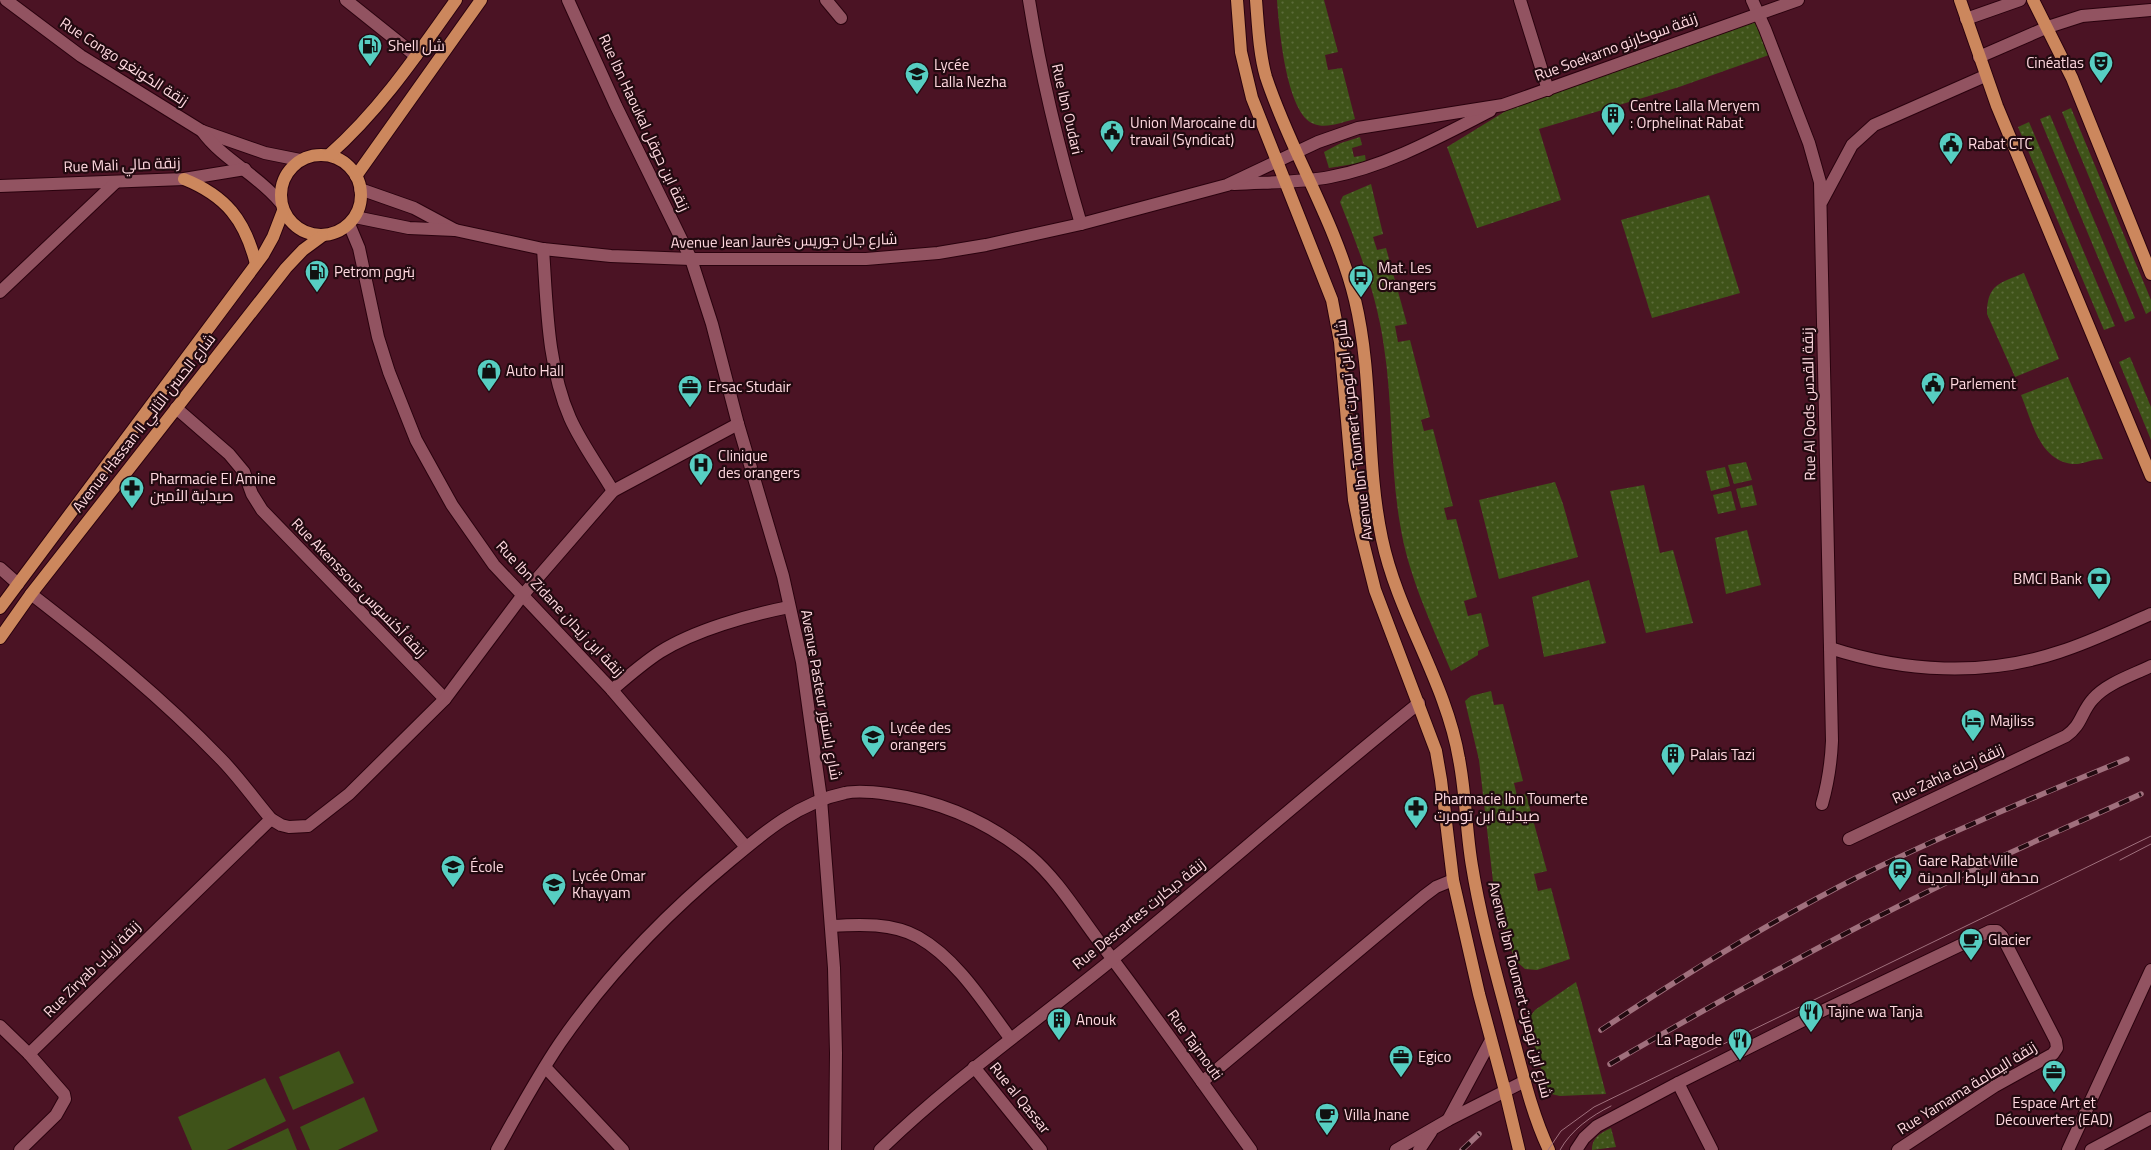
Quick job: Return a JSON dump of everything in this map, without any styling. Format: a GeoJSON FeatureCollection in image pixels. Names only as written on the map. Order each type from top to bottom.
{"type":"FeatureCollection","features":[{"type":"Feature","properties":{"kind":"main road"},"geometry":{"type":"LineString","coordinates":[[328,155],[372,114],[456,0]]}},
{"type":"Feature","properties":{"kind":"main road"},"geometry":{"type":"LineString","coordinates":[[358,182],[481,0]]}},
{"type":"Feature","properties":{"kind":"main road","name":"Avenue Ibn Toumert شارع ابن تومرت"},"geometry":{"type":"LineString","coordinates":[[1237,0],[1239,33],[1247,80],[1255,106],[1332,300],[1340,342],[1354,500],[1359,526],[1376,590],[1436,751],[1453,880],[1519,1150]]}},
{"type":"Feature","properties":{"kind":"main road","name":"Avenue Ibn Toumert شارع ابن تومرت"},"geometry":{"type":"LineString","coordinates":[[1256,0],[1259,36],[1266,75],[1294,152],[1342,257],[1356,305],[1367,375],[1376,503],[1382,539],[1401,599],[1439,691],[1453,731],[1459,759],[1472,867],[1487,941],[1525,1081],[1537,1121],[1549,1150]]}},
{"type":"Feature","properties":{"kind":"main road"},"geometry":{"type":"LineString","coordinates":[[1960,0],[1985,76],[2151,476]]}},
{"type":"Feature","properties":{"kind":"main road"},"geometry":{"type":"LineString","coordinates":[[2033,0],[2072,78],[2150,268]]}},
{"type":"Feature","properties":{"kind":"main road"},"geometry":{"type":"LineString","coordinates":[[328,155],[345,163],[358,182],[359,208],[352,221],[332,234],[312,235],[295,226],[282,206],[280,192],[286,174],[300,160],[309,156],[328,155]]}},
{"type":"Feature","properties":{"kind":"main road"},"geometry":{"type":"LineString","coordinates":[[184,179],[202,186],[218,197],[232,211],[243,227],[251,245],[256,264]]}},
{"type":"Feature","properties":{"kind":"main road","name":"Avenue Hassan II شارع الحسن الثاني"},"geometry":{"type":"LineString","coordinates":[[0,608],[256,264],[273,237],[282,206]]}},
{"type":"Feature","properties":{"kind":"main road","name":"Avenue Hassan II شارع الحسن الثاني"},"geometry":{"type":"LineString","coordinates":[[0,638],[31,594],[286,268],[303,250],[322,236]]}},
{"type":"Feature","properties":{"kind":"street","name":"Rue Congo زنقة الكونغو"},"geometry":{"type":"LineString","coordinates":[[6,0],[81,56],[202,132],[265,154],[300,160]]}},
{"type":"Feature","properties":{"kind":"street"},"geometry":{"type":"LineString","coordinates":[[346,0],[416,56]]}},
{"type":"Feature","properties":{"kind":"street","name":"Rue Ibn Haoukal زنقة ابن حوقل"},"geometry":{"type":"LineString","coordinates":[[568,0],[616,106],[691,259]]}},
{"type":"Feature","properties":{"kind":"street"},"geometry":{"type":"LineString","coordinates":[[826,0],[841,18]]}},
{"type":"Feature","properties":{"kind":"street","name":"Rue Ibn Oudari"},"geometry":{"type":"LineString","coordinates":[[1029,0],[1042,75],[1060,156],[1080,224]]}},
{"type":"Feature","properties":{"kind":"street"},"geometry":{"type":"LineString","coordinates":[[1520,0],[1548,90]]}},
{"type":"Feature","properties":{"kind":"street","name":"Rue Al Qods زنقة القدس"},"geometry":{"type":"LineString","coordinates":[[1752,0],[1809,143],[1820,182],[1831,763],[1828,785],[1822,804]]}},
{"type":"Feature","properties":{"kind":"street","name":"Rue Soekarno زنقة سوكارنو"},"geometry":{"type":"LineString","coordinates":[[1227,185],[1307,180],[1350,173],[1412,151],[1503,105],[1548,90],[1778,3],[1798,0]]}},
{"type":"Feature","properties":{"kind":"street"},"geometry":{"type":"LineString","coordinates":[[1966,19],[2020,0]]}},
{"type":"Feature","properties":{"kind":"street"},"geometry":{"type":"LineString","coordinates":[[1979,57],[2082,16],[2151,10]]}},
{"type":"Feature","properties":{"kind":"street"},"geometry":{"type":"LineString","coordinates":[[1820,206],[1852,145],[1874,125],[1985,76]]}},
{"type":"Feature","properties":{"kind":"street","name":"Rue Soekarno زنقة سوكارنو"},"geometry":{"type":"LineString","coordinates":[[1227,185],[1276,160],[1326,138],[1358,128],[1503,105]]}},
{"type":"Feature","properties":{"kind":"street","name":"Rue Congo زنقة الكونغو"},"geometry":{"type":"LineString","coordinates":[[202,132],[221,153],[265,185],[282,206]]}},
{"type":"Feature","properties":{"kind":"street","name":"Rue Mali زنقة مالي"},"geometry":{"type":"LineString","coordinates":[[0,186],[184,179],[245,169]]}},
{"type":"Feature","properties":{"kind":"street"},"geometry":{"type":"LineString","coordinates":[[0,292],[116,182]]}},
{"type":"Feature","properties":{"kind":"street","name":"Avenue Jean Jaurès شارع جان جوريس"},"geometry":{"type":"LineString","coordinates":[[358,182],[414,208],[455,230]]}},
{"type":"Feature","properties":{"kind":"street","name":"Avenue Jean Jaurès شارع جان جوريس"},"geometry":{"type":"LineString","coordinates":[[352,221],[410,228],[455,230],[543,248],[611,256],[691,259],[858,259],[899,257],[986,245],[1080,224],[1227,185]]}},
{"type":"Feature","properties":{"kind":"street","name":"Rue Ibn Zidane زنقة ابن زيدان"},"geometry":{"type":"LineString","coordinates":[[352,221],[378,337],[389,372],[416,440],[438,481],[472,536],[494,565],[522,596],[612,690],[746,848]]}},
{"type":"Feature","properties":{"kind":"street"},"geometry":{"type":"LineString","coordinates":[[543,248],[548,322],[557,378],[570,418],[613,490]]}},
{"type":"Feature","properties":{"kind":"street","name":"Avenue Pasteur شارع باستور"},"geometry":{"type":"LineString","coordinates":[[691,259],[712,324],[738,424],[770,530],[789,606],[806,687],[821,799],[832,926],[836,1053],[835,1150]]}},
{"type":"Feature","properties":{"kind":"street","name":"Rue Akenssous زنقة أكنسوس"},"geometry":{"type":"LineString","coordinates":[[176,408],[229,454],[244,472],[252,494],[262,510],[445,699]]}},
{"type":"Feature","properties":{"kind":"street"},"geometry":{"type":"LineString","coordinates":[[31,594],[105,652],[221,758],[271,819],[289,827],[308,826],[349,794],[445,699],[522,596],[613,490],[738,424]]}},
{"type":"Feature","properties":{"kind":"street"},"geometry":{"type":"LineString","coordinates":[[0,568],[18,584]]}},
{"type":"Feature","properties":{"kind":"street"},"geometry":{"type":"LineString","coordinates":[[612,690],[646,662],[678,643],[757,614],[789,606]]}},
{"type":"Feature","properties":{"kind":"street"},"geometry":{"type":"LineString","coordinates":[[1830,648],[1875,661],[1905,666],[1944,669],[1990,667],[2013,664],[2058,652],[2151,614]]}},
{"type":"Feature","properties":{"kind":"street","name":"Rue Zahla زنقة زحلة"},"geometry":{"type":"LineString","coordinates":[[1850,839],[2066,736],[2077,727],[2088,706],[2100,693],[2151,666]]}},
{"type":"Feature","properties":{"kind":"street","name":"Rue Descartes زنقة ديكارت"},"geometry":{"type":"LineString","coordinates":[[880,1150],[913,1118],[974,1067],[1112,959],[1418,703]]}},
{"type":"Feature","properties":{"kind":"street","name":"Rue Tajmouti"},"geometry":{"type":"LineString","coordinates":[[497,1150],[545,1067],[589,1003],[634,952],[691,895],[778,823],[821,799],[848,792],[876,792],[923,800],[981,823],[1016,846],[1046,873],[1112,959],[1251,1150]]}},
{"type":"Feature","properties":{"kind":"street","name":"Rue Ziryab زنقة زرياب"},"geometry":{"type":"LineString","coordinates":[[29,1054],[271,819]]}},
{"type":"Feature","properties":{"kind":"street"},"geometry":{"type":"LineString","coordinates":[[1202,1082],[1424,896],[1436,887],[1453,880]]}},
{"type":"Feature","properties":{"kind":"street"},"geometry":{"type":"LineString","coordinates":[[832,926],[858,924],[883,927],[918,937],[936,949],[957,970],[1010,1038]]}},
{"type":"Feature","properties":{"kind":"street","name":"Rue Yamama زنقة اليمامة"},"geometry":{"type":"LineString","coordinates":[[1678,1083],[1820,1012],[1990,931],[1997,931],[2002,936],[2056,1041],[2057,1048],[2053,1054],[1996,1086],[1898,1150]]}},
{"type":"Feature","properties":{"kind":"street"},"geometry":{"type":"LineString","coordinates":[[2068,1150],[2151,970]]}},
{"type":"Feature","properties":{"kind":"street"},"geometry":{"type":"LineString","coordinates":[[0,1026],[29,1054],[64,1094],[65,1099],[56,1115],[20,1150]]}},
{"type":"Feature","properties":{"kind":"street"},"geometry":{"type":"LineString","coordinates":[[1448,1120],[1491,1040]]}},
{"type":"Feature","properties":{"kind":"street"},"geometry":{"type":"LineString","coordinates":[[545,1067],[623,1150]]}},
{"type":"Feature","properties":{"kind":"street","name":"Rue al Qassar"},"geometry":{"type":"LineString","coordinates":[[974,1067],[1041,1150]]}},
{"type":"Feature","properties":{"kind":"street"},"geometry":{"type":"LineString","coordinates":[[1396,1150],[1448,1120],[1525,1081]]}},
{"type":"Feature","properties":{"kind":"street"},"geometry":{"type":"LineString","coordinates":[[1576,1150],[1584,1138],[1597,1126],[1678,1083],[1712,1150]]}},
{"type":"Feature","properties":{"kind":"street"},"geometry":{"type":"LineString","coordinates":[[2091,1150],[2151,1118]]}},
{"type":"Feature","properties":{"kind":"street"},"geometry":{"type":"LineString","coordinates":[[1419,1150],[1434,1128]]}},
{"type":"Feature","properties":{"kind":"green space"},"geometry":{"type":"Polygon","coordinates":[[[1277,0],[1324,0],[1338,52],[1325,55],[1328,70],[1342,68],[1355,119],[1324,126],[1314,124],[1304,117],[1297,104],[1286,68],[1277,0]]]}},
{"type":"Feature","properties":{"kind":"green space"},"geometry":{"type":"Polygon","coordinates":[[[1759,19],[1769,55],[1679,87],[1539,129],[1561,200],[1477,228],[1447,147],[1509,109],[1759,19]]]}},
{"type":"Feature","properties":{"kind":"green space"},"geometry":{"type":"Polygon","coordinates":[[[2071,108],[2151,300],[2151,311],[2146,314],[2062,112],[2071,108]]]}},
{"type":"Feature","properties":{"kind":"green space"},"geometry":{"type":"Polygon","coordinates":[[[2050,115],[2135,318],[2125,322],[2040,119],[2050,115]]]}},
{"type":"Feature","properties":{"kind":"green space"},"geometry":{"type":"Polygon","coordinates":[[[2029,122],[2115,326],[2104,330],[2018,127],[2029,122]]]}},
{"type":"Feature","properties":{"kind":"green space"},"geometry":{"type":"Polygon","coordinates":[[[1360,137],[1362,145],[1352,148],[1354,157],[1365,155],[1366,162],[1329,168],[1324,152],[1341,143],[1360,137]]]}},
{"type":"Feature","properties":{"kind":"green space"},"geometry":{"type":"Polygon","coordinates":[[[1371,184],[1383,234],[1373,237],[1377,250],[1386,248],[1407,324],[1395,326],[1398,342],[1410,340],[1430,417],[1421,420],[1424,431],[1433,429],[1453,506],[1444,508],[1447,520],[1456,519],[1477,597],[1464,601],[1468,616],[1481,613],[1489,646],[1478,651],[1478,655],[1451,671],[1414,580],[1404,543],[1397,502],[1387,369],[1381,328],[1366,273],[1340,202],[1343,196],[1371,184]]]}},
{"type":"Feature","properties":{"kind":"green space"},"geometry":{"type":"Polygon","coordinates":[[[1709,195],[1740,293],[1652,318],[1621,220],[1709,195]]]}},
{"type":"Feature","properties":{"kind":"green space"},"geometry":{"type":"Polygon","coordinates":[[[2024,273],[2059,359],[2015,377],[1987,314],[1989,296],[1992,290],[2002,282],[2024,273]]]}},
{"type":"Feature","properties":{"kind":"green space"},"geometry":{"type":"Polygon","coordinates":[[[2130,357],[2151,407],[2151,440],[2119,362],[2130,357]]]}},
{"type":"Feature","properties":{"kind":"green space"},"geometry":{"type":"Polygon","coordinates":[[[2068,377],[2103,459],[2076,464],[2061,461],[2044,447],[2033,427],[2021,395],[2068,377]]]}},
{"type":"Feature","properties":{"kind":"green space"},"geometry":{"type":"Polygon","coordinates":[[[1746,462],[1752,480],[1734,484],[1728,465],[1746,462]]]}},
{"type":"Feature","properties":{"kind":"green space"},"geometry":{"type":"Polygon","coordinates":[[[1725,467],[1730,486],[1711,491],[1706,471],[1725,467]]]}},
{"type":"Feature","properties":{"kind":"green space"},"geometry":{"type":"Polygon","coordinates":[[[1555,482],[1578,557],[1499,579],[1479,500],[1555,482]]]}},
{"type":"Feature","properties":{"kind":"green space"},"geometry":{"type":"Polygon","coordinates":[[[1644,485],[1660,553],[1673,550],[1693,623],[1646,633],[1610,491],[1644,485]]]}},
{"type":"Feature","properties":{"kind":"green space"},"geometry":{"type":"Polygon","coordinates":[[[1752,485],[1757,505],[1741,508],[1736,489],[1752,485]]]}},
{"type":"Feature","properties":{"kind":"green space"},"geometry":{"type":"Polygon","coordinates":[[[1731,491],[1736,510],[1718,514],[1713,495],[1731,491]]]}},
{"type":"Feature","properties":{"kind":"green space"},"geometry":{"type":"Polygon","coordinates":[[[1747,530],[1761,585],[1726,594],[1715,538],[1747,530]]]}},
{"type":"Feature","properties":{"kind":"green space"},"geometry":{"type":"Polygon","coordinates":[[[1589,580],[1606,643],[1544,657],[1532,597],[1589,580]]]}},
{"type":"Feature","properties":{"kind":"green space"},"geometry":{"type":"Polygon","coordinates":[[[1491,691],[1494,705],[1503,704],[1523,781],[1514,783],[1517,796],[1526,794],[1547,871],[1534,874],[1538,891],[1551,888],[1570,959],[1537,970],[1525,969],[1516,961],[1506,938],[1494,890],[1479,760],[1465,701],[1471,696],[1491,691]]]}},
{"type":"Feature","properties":{"kind":"green space"},"geometry":{"type":"Polygon","coordinates":[[[1576,982],[1606,1094],[1560,1096],[1551,1094],[1546,1086],[1529,1026],[1529,1018],[1535,1010],[1576,982]]]}},
{"type":"Feature","properties":{"kind":"green space"},"geometry":{"type":"Polygon","coordinates":[[[339,1051],[354,1083],[293,1110],[279,1077],[339,1051]]]}},
{"type":"Feature","properties":{"kind":"green space"},"geometry":{"type":"Polygon","coordinates":[[[265,1078],[286,1121],[227,1150],[192,1150],[178,1117],[265,1078]]]}},
{"type":"Feature","properties":{"kind":"green space"},"geometry":{"type":"Polygon","coordinates":[[[364,1097],[378,1131],[338,1150],[310,1150],[300,1127],[364,1097]]]}},
{"type":"Feature","properties":{"kind":"green space"},"geometry":{"type":"Polygon","coordinates":[[[288,1128],[297,1150],[241,1150],[288,1128]]]}},
{"type":"Feature","properties":{"kind":"green space"},"geometry":{"type":"Polygon","coordinates":[[[1611,1128],[1616,1147],[1592,1150],[1595,1139],[1611,1128]]]}},
{"type":"Feature","properties":{"kind":"tram line"},"geometry":{"type":"LineString","coordinates":[[1548,1150],[1561,1131],[1594,1107],[2151,836]]}},
{"type":"Feature","properties":{"kind":"tram line"},"geometry":{"type":"LineString","coordinates":[[2120,860],[2151,844]]}},
{"type":"Feature","properties":{"kind":"tram line"},"geometry":{"type":"LineString","coordinates":[[1560,1150],[1582,1124],[1611,1106]]}},
{"type":"Feature","properties":{"kind":"railway"},"geometry":{"type":"LineString","coordinates":[[1601,1030],[1726,950],[1823,895],[1956,831],[2127,759]]}},
{"type":"Feature","properties":{"kind":"railway"},"geometry":{"type":"LineString","coordinates":[[1610,1064],[1739,991],[1869,921],[1981,866],[2141,794]]}},
{"type":"Feature","properties":{"kind":"railway"},"geometry":{"type":"LineString","coordinates":[[1462,1150],[1479,1134]]}},
{"type":"Feature","properties":{"kind":"place","name":"Shell شل"},"geometry":{"type":"Point","coordinates":[370,67]}},
{"type":"Feature","properties":{"kind":"place","name":"Cinéatlas"},"geometry":{"type":"Point","coordinates":[2101,84]}},
{"type":"Feature","properties":{"kind":"place","name":"Lycée Lalla Nezha"},"geometry":{"type":"Point","coordinates":[917,95]}},
{"type":"Feature","properties":{"kind":"place","name":"Centre Lalla Meryem : Orphelinat Rabat"},"geometry":{"type":"Point","coordinates":[1613,136]}},
{"type":"Feature","properties":{"kind":"place","name":"Union Marocaine du travail (Syndicat)"},"geometry":{"type":"Point","coordinates":[1112,153]}},
{"type":"Feature","properties":{"kind":"place","name":"Rabat CTC"},"geometry":{"type":"Point","coordinates":[1951,165]}},
{"type":"Feature","properties":{"kind":"place","name":"Petrom بتروم"},"geometry":{"type":"Point","coordinates":[317,293]}},
{"type":"Feature","properties":{"kind":"place","name":"Mat. Les Orangers"},"geometry":{"type":"Point","coordinates":[1361,298]}},
{"type":"Feature","properties":{"kind":"place","name":"Auto Hall"},"geometry":{"type":"Point","coordinates":[489,392]}},
{"type":"Feature","properties":{"kind":"place","name":"Parlement"},"geometry":{"type":"Point","coordinates":[1933,405]}},
{"type":"Feature","properties":{"kind":"place","name":"Ersac Studair"},"geometry":{"type":"Point","coordinates":[690,408]}},
{"type":"Feature","properties":{"kind":"place","name":"Clinique des orangers"},"geometry":{"type":"Point","coordinates":[701,486]}},
{"type":"Feature","properties":{"kind":"place","name":"Pharmacie El Amine صيدلية الأمين"},"geometry":{"type":"Point","coordinates":[132,509]}},
{"type":"Feature","properties":{"kind":"place","name":"BMCI Bank"},"geometry":{"type":"Point","coordinates":[2099,600]}},
{"type":"Feature","properties":{"kind":"place","name":"Majliss"},"geometry":{"type":"Point","coordinates":[1973,742]}},
{"type":"Feature","properties":{"kind":"place","name":"Lycée des orangers"},"geometry":{"type":"Point","coordinates":[873,758]}},
{"type":"Feature","properties":{"kind":"place","name":"Palais Tazi"},"geometry":{"type":"Point","coordinates":[1673,776]}},
{"type":"Feature","properties":{"kind":"place","name":"Pharmacie Ibn Toumerte صيدلية ابن تومرت"},"geometry":{"type":"Point","coordinates":[1416,829]}},
{"type":"Feature","properties":{"kind":"place","name":"École"},"geometry":{"type":"Point","coordinates":[453,888]}},
{"type":"Feature","properties":{"kind":"place","name":"Gare Rabat Ville محطة الرباط المدينة"},"geometry":{"type":"Point","coordinates":[1900,891]}},
{"type":"Feature","properties":{"kind":"place","name":"Lycée Omar Khayyam"},"geometry":{"type":"Point","coordinates":[554,906]}},
{"type":"Feature","properties":{"kind":"place","name":"Glacier"},"geometry":{"type":"Point","coordinates":[1971,961]}},
{"type":"Feature","properties":{"kind":"place","name":"Tajine wa Tanja"},"geometry":{"type":"Point","coordinates":[1811,1033]}},
{"type":"Feature","properties":{"kind":"place","name":"Anouk"},"geometry":{"type":"Point","coordinates":[1059,1041]}},
{"type":"Feature","properties":{"kind":"place","name":"La Pagode"},"geometry":{"type":"Point","coordinates":[1740,1061]}},
{"type":"Feature","properties":{"kind":"place","name":"Egico"},"geometry":{"type":"Point","coordinates":[1401,1078]}},
{"type":"Feature","properties":{"kind":"place","name":"Espace Art et Découvertes (EAD)"},"geometry":{"type":"Point","coordinates":[2054,1093]}},
{"type":"Feature","properties":{"kind":"place","name":"Villa Jnane"},"geometry":{"type":"Point","coordinates":[1327,1136]}}]}
